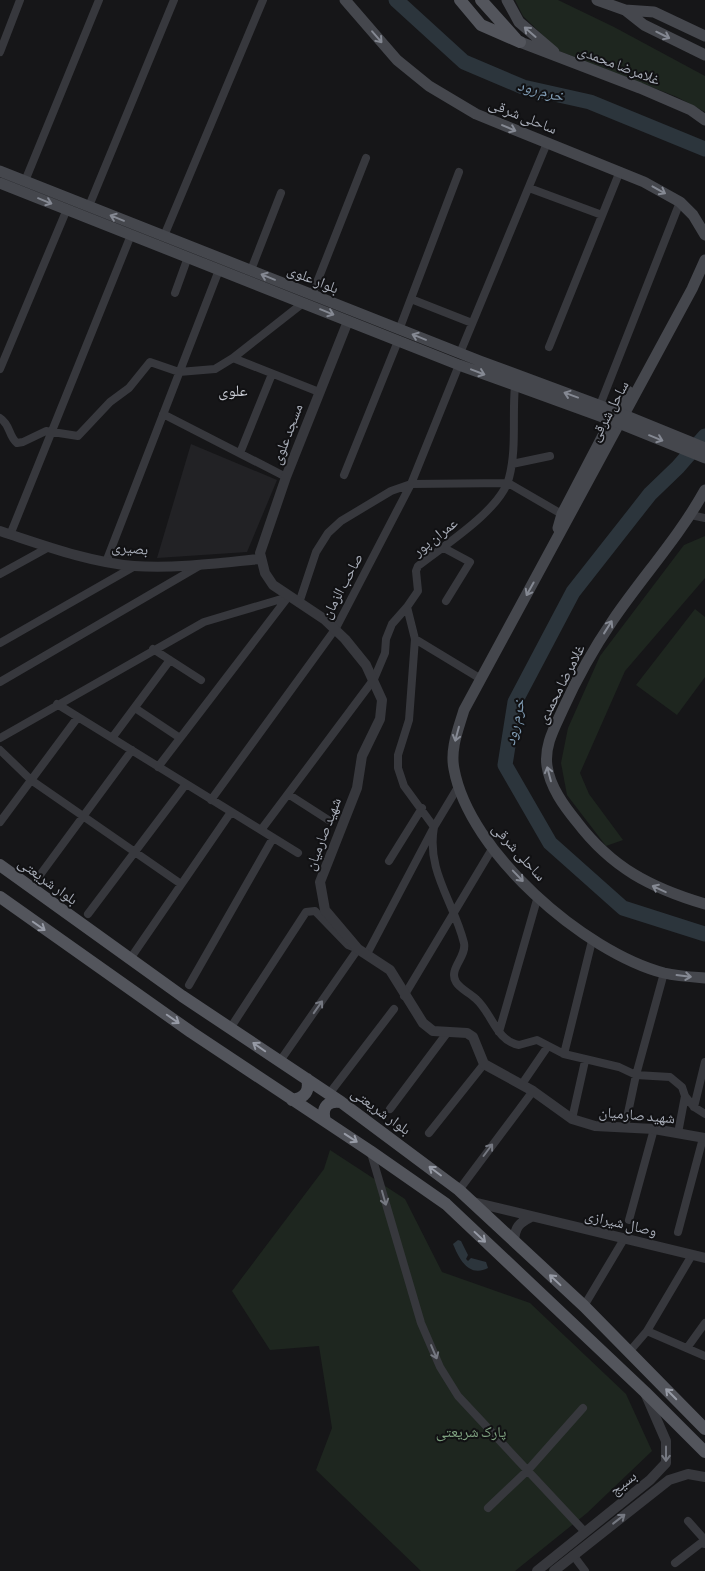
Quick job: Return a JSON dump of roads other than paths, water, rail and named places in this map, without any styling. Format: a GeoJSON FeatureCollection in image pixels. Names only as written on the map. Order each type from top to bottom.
{"type":"FeatureCollection","features":[{"type":"Feature","properties":{"kind":"main road","name":"ساحلی شرقی"},"geometry":{"type":"LineString","coordinates":[[345,0],[397,60],[429,86],[476,114],[620,171],[680,202],[693,215],[705,235]]}},
{"type":"Feature","properties":{"kind":"main road"},"geometry":{"type":"LineString","coordinates":[[460,0],[481,25],[520,42]]}},
{"type":"Feature","properties":{"kind":"main road"},"geometry":{"type":"LineString","coordinates":[[481,0],[520,42]]}},
{"type":"Feature","properties":{"kind":"main road"},"geometry":{"type":"LineString","coordinates":[[506,0],[519,22],[561,58]]}},
{"type":"Feature","properties":{"kind":"main road"},"geometry":{"type":"LineString","coordinates":[[597,0],[625,10],[654,12],[705,36]]}},
{"type":"Feature","properties":{"kind":"main road"},"geometry":{"type":"LineString","coordinates":[[625,10],[644,25],[705,55]]}},
{"type":"Feature","properties":{"kind":"main road","name":"غلامرضا محمدی"},"geometry":{"type":"LineString","coordinates":[[520,42],[640,88],[691,110],[705,120]]}},
{"type":"Feature","properties":{"kind":"main road","name":"بلوار علوی"},"geometry":{"type":"LineString","coordinates":[[0,171],[251,270],[348,321],[399,335]]}},
{"type":"Feature","properties":{"kind":"main road","name":"بلوار علوی"},"geometry":{"type":"LineString","coordinates":[[0,183],[219,270],[307,299],[459,359],[600,406],[614,416]]}},
{"type":"Feature","properties":{"kind":"main road"},"geometry":{"type":"LineString","coordinates":[[565,516],[614,416],[668,317],[692,289],[705,260]]}},
{"type":"Feature","properties":{"kind":"main road","name":"ساحل شرقی"},"geometry":{"type":"LineString","coordinates":[[554,547],[565,516],[692,289]]}},
{"type":"Feature","properties":{"kind":"main road","name":"بلوار علوی"},"geometry":{"type":"LineString","coordinates":[[459,359],[515,386],[614,416]]}},
{"type":"Feature","properties":{"kind":"main road"},"geometry":{"type":"LineString","coordinates":[[614,416],[705,448]]}},
{"type":"Feature","properties":{"kind":"main road"},"geometry":{"type":"LineString","coordinates":[[614,416],[705,458]]}},
{"type":"Feature","properties":{"kind":"main road","name":"غلامرضا محمدی"},"geometry":{"type":"LineString","coordinates":[[705,490],[691,515],[612,622],[575,682],[549,740],[547,766],[552,784],[567,809],[588,836],[639,879],[668,893],[705,904]]}},
{"type":"Feature","properties":{"kind":"main road","name":"غلامرضا محمدی"},"geometry":{"type":"LineString","coordinates":[[691,515],[705,504]]}},
{"type":"Feature","properties":{"kind":"main road","name":"ساحلی شرقی"},"geometry":{"type":"LineString","coordinates":[[554,547],[464,710],[453,749],[458,788],[478,830],[492,849],[538,896],[592,941],[664,973],[705,978]]}},
{"type":"Feature","properties":{"kind":"main road","name":"بلوار شریعتی"},"geometry":{"type":"LineString","coordinates":[[0,866],[130,959],[342,1102],[459,1190],[584,1306],[704,1427]]}},
{"type":"Feature","properties":{"kind":"main road"},"geometry":{"type":"LineString","coordinates":[[0,897],[292,1100],[446,1204],[645,1392],[705,1452]]}},
{"type":"Feature","properties":{"kind":"main road"},"geometry":{"type":"LineString","coordinates":[[292,1100],[300,1099],[306,1094],[309,1086],[307,1078]]}},
{"type":"Feature","properties":{"kind":"main road"},"geometry":{"type":"LineString","coordinates":[[324,1121],[323,1113],[326,1105],[333,1101],[342,1102]]}},
{"type":"Feature","properties":{"kind":"street"},"geometry":{"type":"LineString","coordinates":[[0,52],[20,0]]}},
{"type":"Feature","properties":{"kind":"street"},"geometry":{"type":"LineString","coordinates":[[25,181],[99,0]]}},
{"type":"Feature","properties":{"kind":"street"},"geometry":{"type":"LineString","coordinates":[[89,206],[174,0]]}},
{"type":"Feature","properties":{"kind":"street"},"geometry":{"type":"LineString","coordinates":[[164,236],[263,0]]}},
{"type":"Feature","properties":{"kind":"street","name":"صاحب الزمان"},"geometry":{"type":"LineString","coordinates":[[211,800],[336,628],[411,484],[472,323],[547,143]]}},
{"type":"Feature","properties":{"kind":"street"},"geometry":{"type":"LineString","coordinates":[[0,418],[6,422],[12,439],[17,443],[46,431],[75,437],[80,435],[110,402],[129,388],[150,362],[179,372],[215,369],[233,358],[307,299],[366,158]]}},
{"type":"Feature","properties":{"kind":"street"},"geometry":{"type":"LineString","coordinates":[[549,347],[620,171]]}},
{"type":"Feature","properties":{"kind":"street"},"geometry":{"type":"LineString","coordinates":[[344,475],[399,335],[459,172]]}},
{"type":"Feature","properties":{"kind":"street"},"geometry":{"type":"LineString","coordinates":[[529,188],[602,215]]}},
{"type":"Feature","properties":{"kind":"street"},"geometry":{"type":"LineString","coordinates":[[251,270],[281,193]]}},
{"type":"Feature","properties":{"kind":"street"},"geometry":{"type":"LineString","coordinates":[[600,406],[680,202]]}},
{"type":"Feature","properties":{"kind":"street"},"geometry":{"type":"LineString","coordinates":[[0,369],[67,210]]}},
{"type":"Feature","properties":{"kind":"street"},"geometry":{"type":"LineString","coordinates":[[5,533],[52,431],[131,235]]}},
{"type":"Feature","properties":{"kind":"street"},"geometry":{"type":"LineString","coordinates":[[175,293],[188,257]]}},
{"type":"Feature","properties":{"kind":"street"},"geometry":{"type":"LineString","coordinates":[[106,562],[219,270]]}},
{"type":"Feature","properties":{"kind":"street"},"geometry":{"type":"LineString","coordinates":[[411,299],[472,323]]}},
{"type":"Feature","properties":{"kind":"street","name":"مسجد علوی"},"geometry":{"type":"LineString","coordinates":[[260,559],[260,548],[286,477],[348,321]]}},
{"type":"Feature","properties":{"kind":"street"},"geometry":{"type":"LineString","coordinates":[[233,358],[319,392]]}},
{"type":"Feature","properties":{"kind":"street"},"geometry":{"type":"LineString","coordinates":[[240,453],[272,374]]}},
{"type":"Feature","properties":{"kind":"street","name":"عمران پور"},"geometry":{"type":"LineString","coordinates":[[407,607],[418,591],[416,571],[418,566],[485,514],[508,483],[512,464],[515,386]]}},
{"type":"Feature","properties":{"kind":"street"},"geometry":{"type":"LineString","coordinates":[[163,414],[286,477]]}},
{"type":"Feature","properties":{"kind":"street"},"geometry":{"type":"LineString","coordinates":[[512,464],[550,456]]}},
{"type":"Feature","properties":{"kind":"street"},"geometry":{"type":"LineString","coordinates":[[299,603],[316,552],[328,533],[341,521],[375,499],[411,484],[508,483],[565,516]]}},
{"type":"Feature","properties":{"kind":"street"},"geometry":{"type":"LineString","coordinates":[[691,515],[705,518]]}},
{"type":"Feature","properties":{"kind":"street","name":"بصیری"},"geometry":{"type":"LineString","coordinates":[[5,533],[106,562],[135,566],[201,565],[260,559]]}},
{"type":"Feature","properties":{"kind":"street"},"geometry":{"type":"LineString","coordinates":[[442,546],[470,562],[446,601]]}},
{"type":"Feature","properties":{"kind":"street"},"geometry":{"type":"LineString","coordinates":[[0,574],[49,547]]}},
{"type":"Feature","properties":{"kind":"street","name":"شهید صارمیان"},"geometry":{"type":"LineString","coordinates":[[260,559],[273,584],[288,597],[336,628],[366,665],[382,700],[382,714],[366,746],[357,788],[320,882],[325,910],[363,951],[390,970],[404,996],[423,1023],[433,1030],[447,1033],[467,1033],[474,1037],[484,1064],[504,1077],[522,1084],[572,1119],[595,1126],[654,1129],[704,1138]]}},
{"type":"Feature","properties":{"kind":"street"},"geometry":{"type":"LineString","coordinates":[[0,682],[201,565]]}},
{"type":"Feature","properties":{"kind":"street"},"geometry":{"type":"LineString","coordinates":[[0,643],[135,566]]}},
{"type":"Feature","properties":{"kind":"street"},"geometry":{"type":"LineString","coordinates":[[0,738],[204,622],[288,597]]}},
{"type":"Feature","properties":{"kind":"street"},"geometry":{"type":"LineString","coordinates":[[158,767],[288,597]]}},
{"type":"Feature","properties":{"kind":"street"},"geometry":{"type":"LineString","coordinates":[[407,607],[415,639],[409,720],[398,755],[398,768],[404,786],[422,808],[434,827],[431,840],[435,868],[441,887],[455,914],[465,948],[454,972],[457,984],[478,1000],[499,1032],[513,1044],[524,1045],[537,1040],[564,1054],[585,1061],[619,1067],[636,1075],[670,1077],[682,1087],[685,1096],[694,1107],[705,1114]]}},
{"type":"Feature","properties":{"kind":"street"},"geometry":{"type":"LineString","coordinates":[[261,830],[374,679],[385,653],[386,639],[392,624],[407,607]]}},
{"type":"Feature","properties":{"kind":"street"},"geometry":{"type":"LineString","coordinates":[[415,639],[481,679]]}},
{"type":"Feature","properties":{"kind":"street"},"geometry":{"type":"LineString","coordinates":[[154,649],[201,680]]}},
{"type":"Feature","properties":{"kind":"street"},"geometry":{"type":"LineString","coordinates":[[112,738],[170,660]]}},
{"type":"Feature","properties":{"kind":"street"},"geometry":{"type":"LineString","coordinates":[[57,704],[298,853]]}},
{"type":"Feature","properties":{"kind":"street"},"geometry":{"type":"LineString","coordinates":[[135,708],[180,738]]}},
{"type":"Feature","properties":{"kind":"street"},"geometry":{"type":"LineString","coordinates":[[0,822],[78,717]]}},
{"type":"Feature","properties":{"kind":"street"},"geometry":{"type":"LineString","coordinates":[[0,750],[31,780],[181,884]]}},
{"type":"Feature","properties":{"kind":"street"},"geometry":{"type":"LineString","coordinates":[[40,875],[132,750]]}},
{"type":"Feature","properties":{"kind":"street"},"geometry":{"type":"LineString","coordinates":[[88,914],[186,784]]}},
{"type":"Feature","properties":{"kind":"street"},"geometry":{"type":"LineString","coordinates":[[280,1061],[363,951],[458,788]]}},
{"type":"Feature","properties":{"kind":"street"},"geometry":{"type":"LineString","coordinates":[[288,794],[330,821]]}},
{"type":"Feature","properties":{"kind":"street"},"geometry":{"type":"LineString","coordinates":[[390,861],[422,808]]}},
{"type":"Feature","properties":{"kind":"street"},"geometry":{"type":"LineString","coordinates":[[130,959],[231,812]]}},
{"type":"Feature","properties":{"kind":"street"},"geometry":{"type":"LineString","coordinates":[[189,985],[273,838]]}},
{"type":"Feature","properties":{"kind":"street"},"geometry":{"type":"LineString","coordinates":[[404,996],[455,914],[492,849]]}},
{"type":"Feature","properties":{"kind":"street"},"geometry":{"type":"LineString","coordinates":[[499,1032],[538,896]]}},
{"type":"Feature","properties":{"kind":"street"},"geometry":{"type":"LineString","coordinates":[[231,1027],[306,912],[315,912],[348,945],[363,951]]}},
{"type":"Feature","properties":{"kind":"street"},"geometry":{"type":"LineString","coordinates":[[564,1054],[592,941]]}},
{"type":"Feature","properties":{"kind":"street"},"geometry":{"type":"LineString","coordinates":[[625,1127],[636,1075],[664,973]]}},
{"type":"Feature","properties":{"kind":"street"},"geometry":{"type":"LineString","coordinates":[[329,1094],[394,1009]]}},
{"type":"Feature","properties":{"kind":"street"},"geometry":{"type":"LineString","coordinates":[[390,1109],[447,1033]]}},
{"type":"Feature","properties":{"kind":"street"},"geometry":{"type":"LineString","coordinates":[[522,1084],[548,1046]]}},
{"type":"Feature","properties":{"kind":"street"},"geometry":{"type":"LineString","coordinates":[[572,1119],[585,1061]]}},
{"type":"Feature","properties":{"kind":"street"},"geometry":{"type":"LineString","coordinates":[[694,1107],[705,1062]]}},
{"type":"Feature","properties":{"kind":"street"},"geometry":{"type":"LineString","coordinates":[[428,1133],[484,1064]]}},
{"type":"Feature","properties":{"kind":"street"},"geometry":{"type":"LineString","coordinates":[[459,1190],[533,1091]]}},
{"type":"Feature","properties":{"kind":"street"},"geometry":{"type":"LineString","coordinates":[[678,1133],[685,1096]]}},
{"type":"Feature","properties":{"kind":"street"},"geometry":{"type":"LineString","coordinates":[[629,1220],[654,1129]]}},
{"type":"Feature","properties":{"kind":"street"},"geometry":{"type":"LineString","coordinates":[[678,1232],[704,1138]]}},
{"type":"Feature","properties":{"kind":"street"},"geometry":{"type":"LineString","coordinates":[[370,1151],[421,1323],[440,1367],[458,1396],[593,1540]]}},
{"type":"Feature","properties":{"kind":"street","name":"وصال شیرازی"},"geometry":{"type":"LineString","coordinates":[[473,1202],[705,1258]]}},
{"type":"Feature","properties":{"kind":"street"},"geometry":{"type":"LineString","coordinates":[[514,1241],[515,1230],[520,1223],[531,1217]]}},
{"type":"Feature","properties":{"kind":"street"},"geometry":{"type":"LineString","coordinates":[[584,1306],[624,1239]]}},
{"type":"Feature","properties":{"kind":"street"},"geometry":{"type":"LineString","coordinates":[[629,1352],[647,1331],[692,1255]]}},
{"type":"Feature","properties":{"kind":"street"},"geometry":{"type":"LineString","coordinates":[[687,1348],[705,1323]]}},
{"type":"Feature","properties":{"kind":"street"},"geometry":{"type":"LineString","coordinates":[[647,1331],[705,1356]]}},
{"type":"Feature","properties":{"kind":"street","name":"بسیج"},"geometry":{"type":"LineString","coordinates":[[537,1571],[650,1480],[666,1463],[666,1441],[645,1392]]}},
{"type":"Feature","properties":{"kind":"street"},"geometry":{"type":"LineString","coordinates":[[488,1508],[528,1470],[583,1408]]}},
{"type":"Feature","properties":{"kind":"street","name":"بسیج"},"geometry":{"type":"LineString","coordinates":[[554,1571],[669,1480],[688,1474],[705,1477]]}},
{"type":"Feature","properties":{"kind":"street"},"geometry":{"type":"LineString","coordinates":[[675,1563],[705,1542],[688,1521]]}},
{"type":"Feature","properties":{"kind":"street"},"geometry":{"type":"LineString","coordinates":[[573,1555],[585,1571]]}},
{"type":"Feature","properties":{"kind":"waterway","name":"خرم رود"},"geometry":{"type":"LineString","coordinates":[[396,0],[464,62],[523,87],[590,102],[705,149]]}},
{"type":"Feature","properties":{"kind":"waterway","name":"خرم رود"},"geometry":{"type":"LineString","coordinates":[[705,436],[678,467],[650,494],[573,592],[515,702],[505,765],[550,843],[623,908],[705,934]]}},
{"type":"Feature","properties":{"kind":"district","name":"علوی"},"geometry":{"type":"Point","coordinates":[233,390]}},
{"type":"Feature","properties":{"kind":"park label","name":"پارک شریعتی"},"geometry":{"type":"Point","coordinates":[471,1432]}}]}
